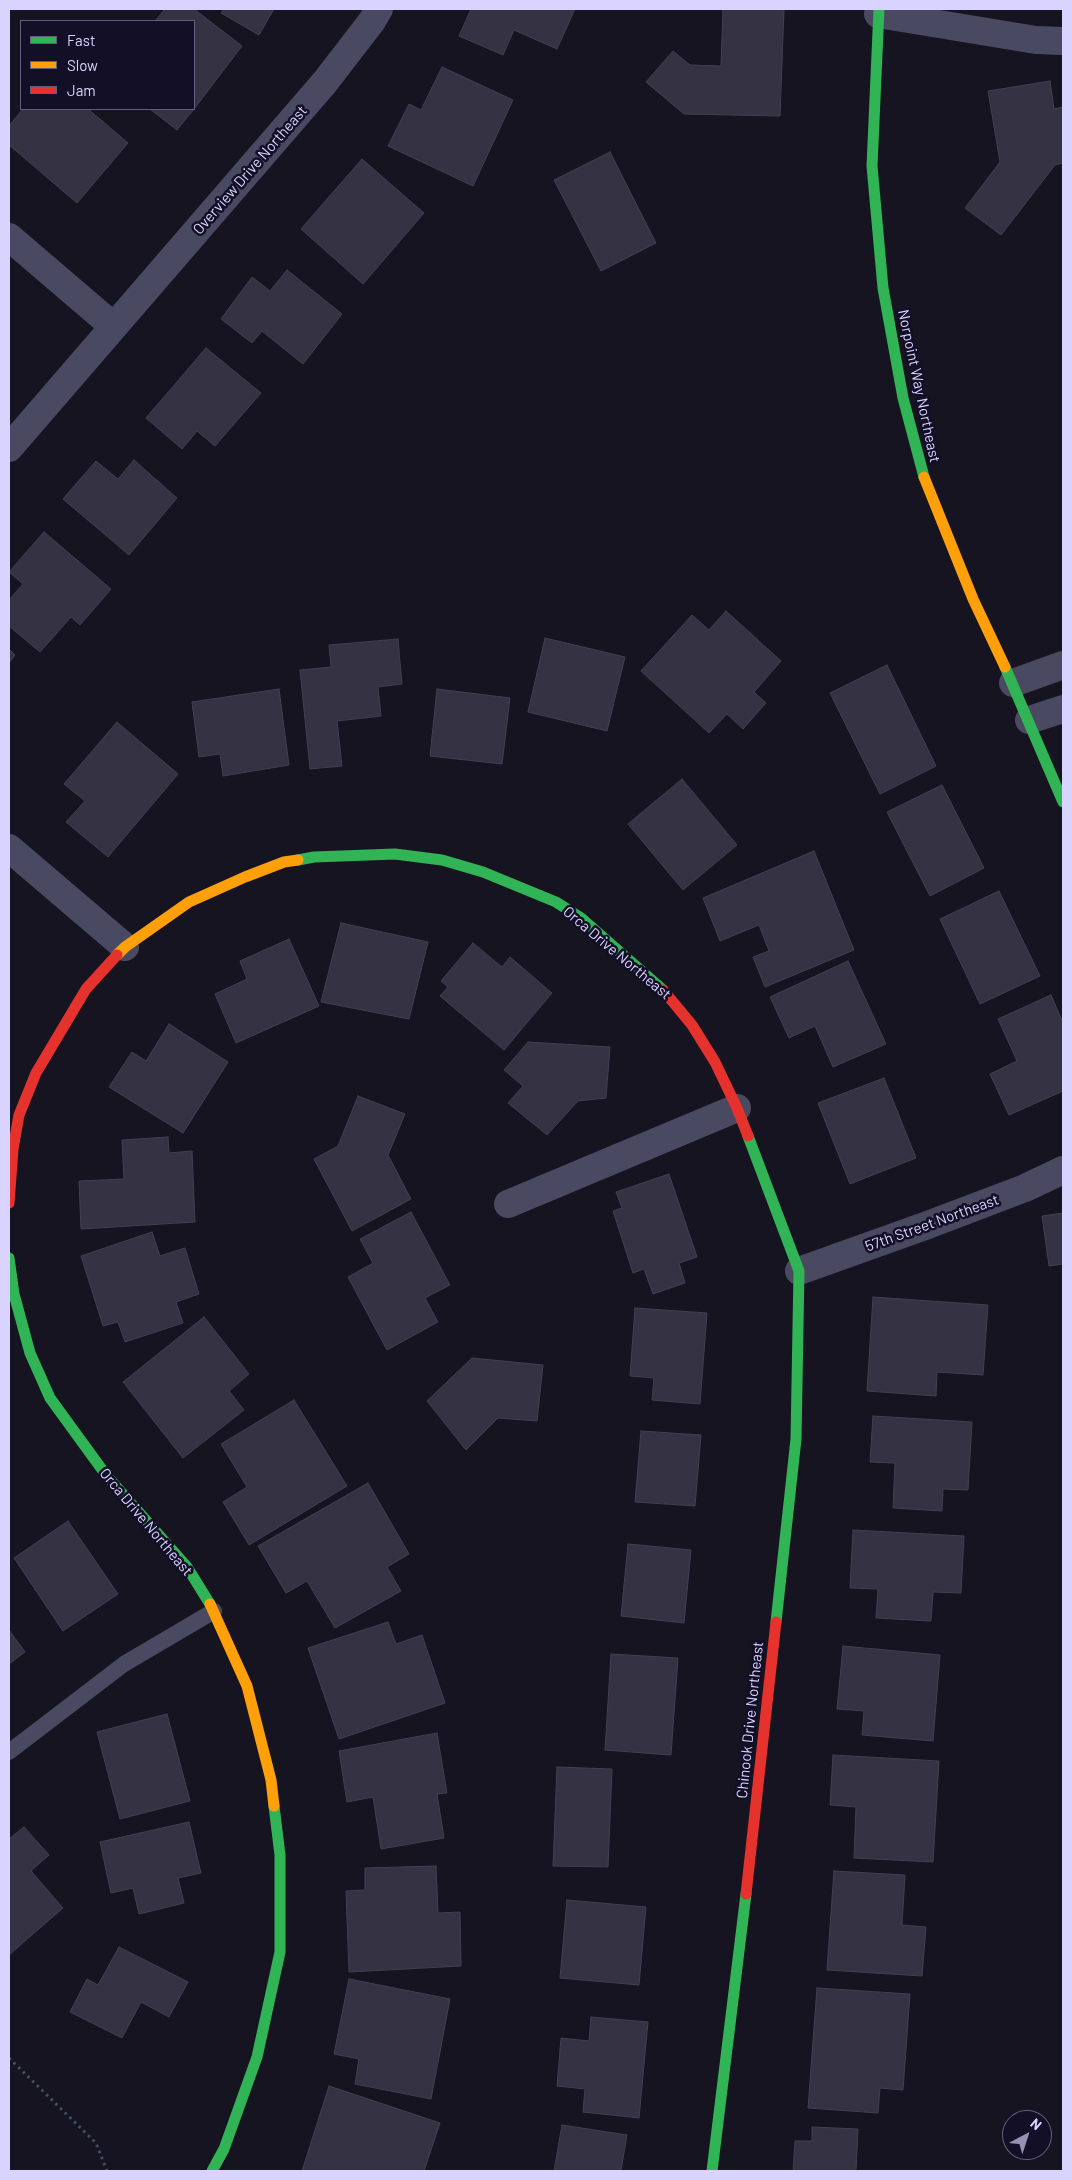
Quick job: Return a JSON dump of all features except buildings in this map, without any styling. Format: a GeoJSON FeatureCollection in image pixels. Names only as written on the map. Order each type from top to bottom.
{"type":"FeatureCollection","features":[{"type":"Feature","properties":{"kind":"street","name":"Overview Drive Northeast"},"geometry":{"type":"LineString","coordinates":[[9,448],[113,326],[138,301],[325,82],[372,21],[379,9]]}},
{"type":"Feature","properties":{"kind":"street"},"geometry":{"type":"LineString","coordinates":[[879,11],[921,9]]}},
{"type":"Feature","properties":{"kind":"street"},"geometry":{"type":"LineString","coordinates":[[879,11],[1036,40],[1063,41]]}},
{"type":"Feature","properties":{"kind":"street","name":"Norpoint Way Northeast"},"geometry":{"type":"LineString","coordinates":[[879,11],[872,166],[883,288],[903,398],[924,479],[973,599],[1013,682],[1063,802]]}},
{"type":"Feature","properties":{"kind":"street"},"geometry":{"type":"LineString","coordinates":[[9,237],[113,326]]}},
{"type":"Feature","properties":{"kind":"street"},"geometry":{"type":"LineString","coordinates":[[1013,682],[1063,665]]}},
{"type":"Feature","properties":{"kind":"street"},"geometry":{"type":"LineString","coordinates":[[1029,720],[1063,708]]}},
{"type":"Feature","properties":{"kind":"street"},"geometry":{"type":"LineString","coordinates":[[9,848],[125,947]]}},
{"type":"Feature","properties":{"kind":"street","name":"Orca Drive Northeast"},"geometry":{"type":"LineString","coordinates":[[9,1203],[13,1149],[19,1115],[36,1073],[86,989],[125,947],[189,902],[284,862],[314,857],[354,854],[395,854],[442,860],[483,872],[556,902],[581,918],[669,995],[692,1025],[714,1062],[737,1108],[799,1271]]}},
{"type":"Feature","properties":{"kind":"street"},"geometry":{"type":"LineString","coordinates":[[508,1204],[737,1108]]}},
{"type":"Feature","properties":{"kind":"street","name":"57th Street Northeast"},"geometry":{"type":"LineString","coordinates":[[799,1271],[934,1223],[1024,1188],[1063,1170]]}},
{"type":"Feature","properties":{"kind":"street","name":"Orca Drive Northeast"},"geometry":{"type":"LineString","coordinates":[[9,1258],[14,1294],[30,1353],[50,1398],[106,1475],[187,1567],[214,1611],[247,1686],[271,1780],[280,1856],[280,1952],[257,2057],[224,2149],[212,2171]]}},
{"type":"Feature","properties":{"kind":"street","name":"Chinook Drive Northeast"},"geometry":{"type":"LineString","coordinates":[[712,2171],[735,1995],[796,1439],[799,1271]]}},
{"type":"Feature","properties":{"kind":"lane"},"geometry":{"type":"LineString","coordinates":[[9,1752],[124,1664],[214,1611]]}},
{"type":"Feature","properties":{"kind":"path"},"geometry":{"type":"LineString","coordinates":[[9,2058],[96,2143],[107,2171]]}},
{"type":"Feature","properties":{"kind":"traffic: fast"},"geometry":{"type":"LineString","coordinates":[[879,9],[872,166],[883,288],[903,398],[924,477]]}},
{"type":"Feature","properties":{"kind":"traffic: fast"},"geometry":{"type":"LineString","coordinates":[[1005,667],[1063,802]]}},
{"type":"Feature","properties":{"kind":"traffic: fast"},"geometry":{"type":"LineString","coordinates":[[298,860],[314,857],[395,854],[442,860],[483,872],[556,902],[581,918],[663,990]]}},
{"type":"Feature","properties":{"kind":"traffic: fast"},"geometry":{"type":"LineString","coordinates":[[748,1136],[799,1271],[796,1439],[776,1622]]}},
{"type":"Feature","properties":{"kind":"traffic: fast"},"geometry":{"type":"LineString","coordinates":[[9,1258],[14,1294],[30,1353],[50,1398],[106,1475],[187,1567],[210,1604]]}},
{"type":"Feature","properties":{"kind":"traffic: fast"},"geometry":{"type":"LineString","coordinates":[[212,2171],[224,2149],[257,2057],[280,1952],[280,1855],[274,1806]]}},
{"type":"Feature","properties":{"kind":"traffic: fast"},"geometry":{"type":"LineString","coordinates":[[712,2171],[746,1894]]}},
{"type":"Feature","properties":{"kind":"traffic: slow"},"geometry":{"type":"LineString","coordinates":[[924,477],[973,599],[1005,667]]}},
{"type":"Feature","properties":{"kind":"traffic: slow"},"geometry":{"type":"LineString","coordinates":[[117,955],[125,947],[189,902],[245,877],[284,862],[298,860]]}},
{"type":"Feature","properties":{"kind":"traffic: slow"},"geometry":{"type":"LineString","coordinates":[[210,1604],[247,1686],[271,1780],[274,1806]]}},
{"type":"Feature","properties":{"kind":"traffic: jam"},"geometry":{"type":"LineString","coordinates":[[9,1203],[13,1149],[19,1115],[36,1073],[86,989],[117,955]]}},
{"type":"Feature","properties":{"kind":"traffic: jam"},"geometry":{"type":"LineString","coordinates":[[663,990],[692,1025],[715,1062],[748,1136]]}},
{"type":"Feature","properties":{"kind":"traffic: jam"},"geometry":{"type":"LineString","coordinates":[[746,1894],[776,1622]]}}]}
